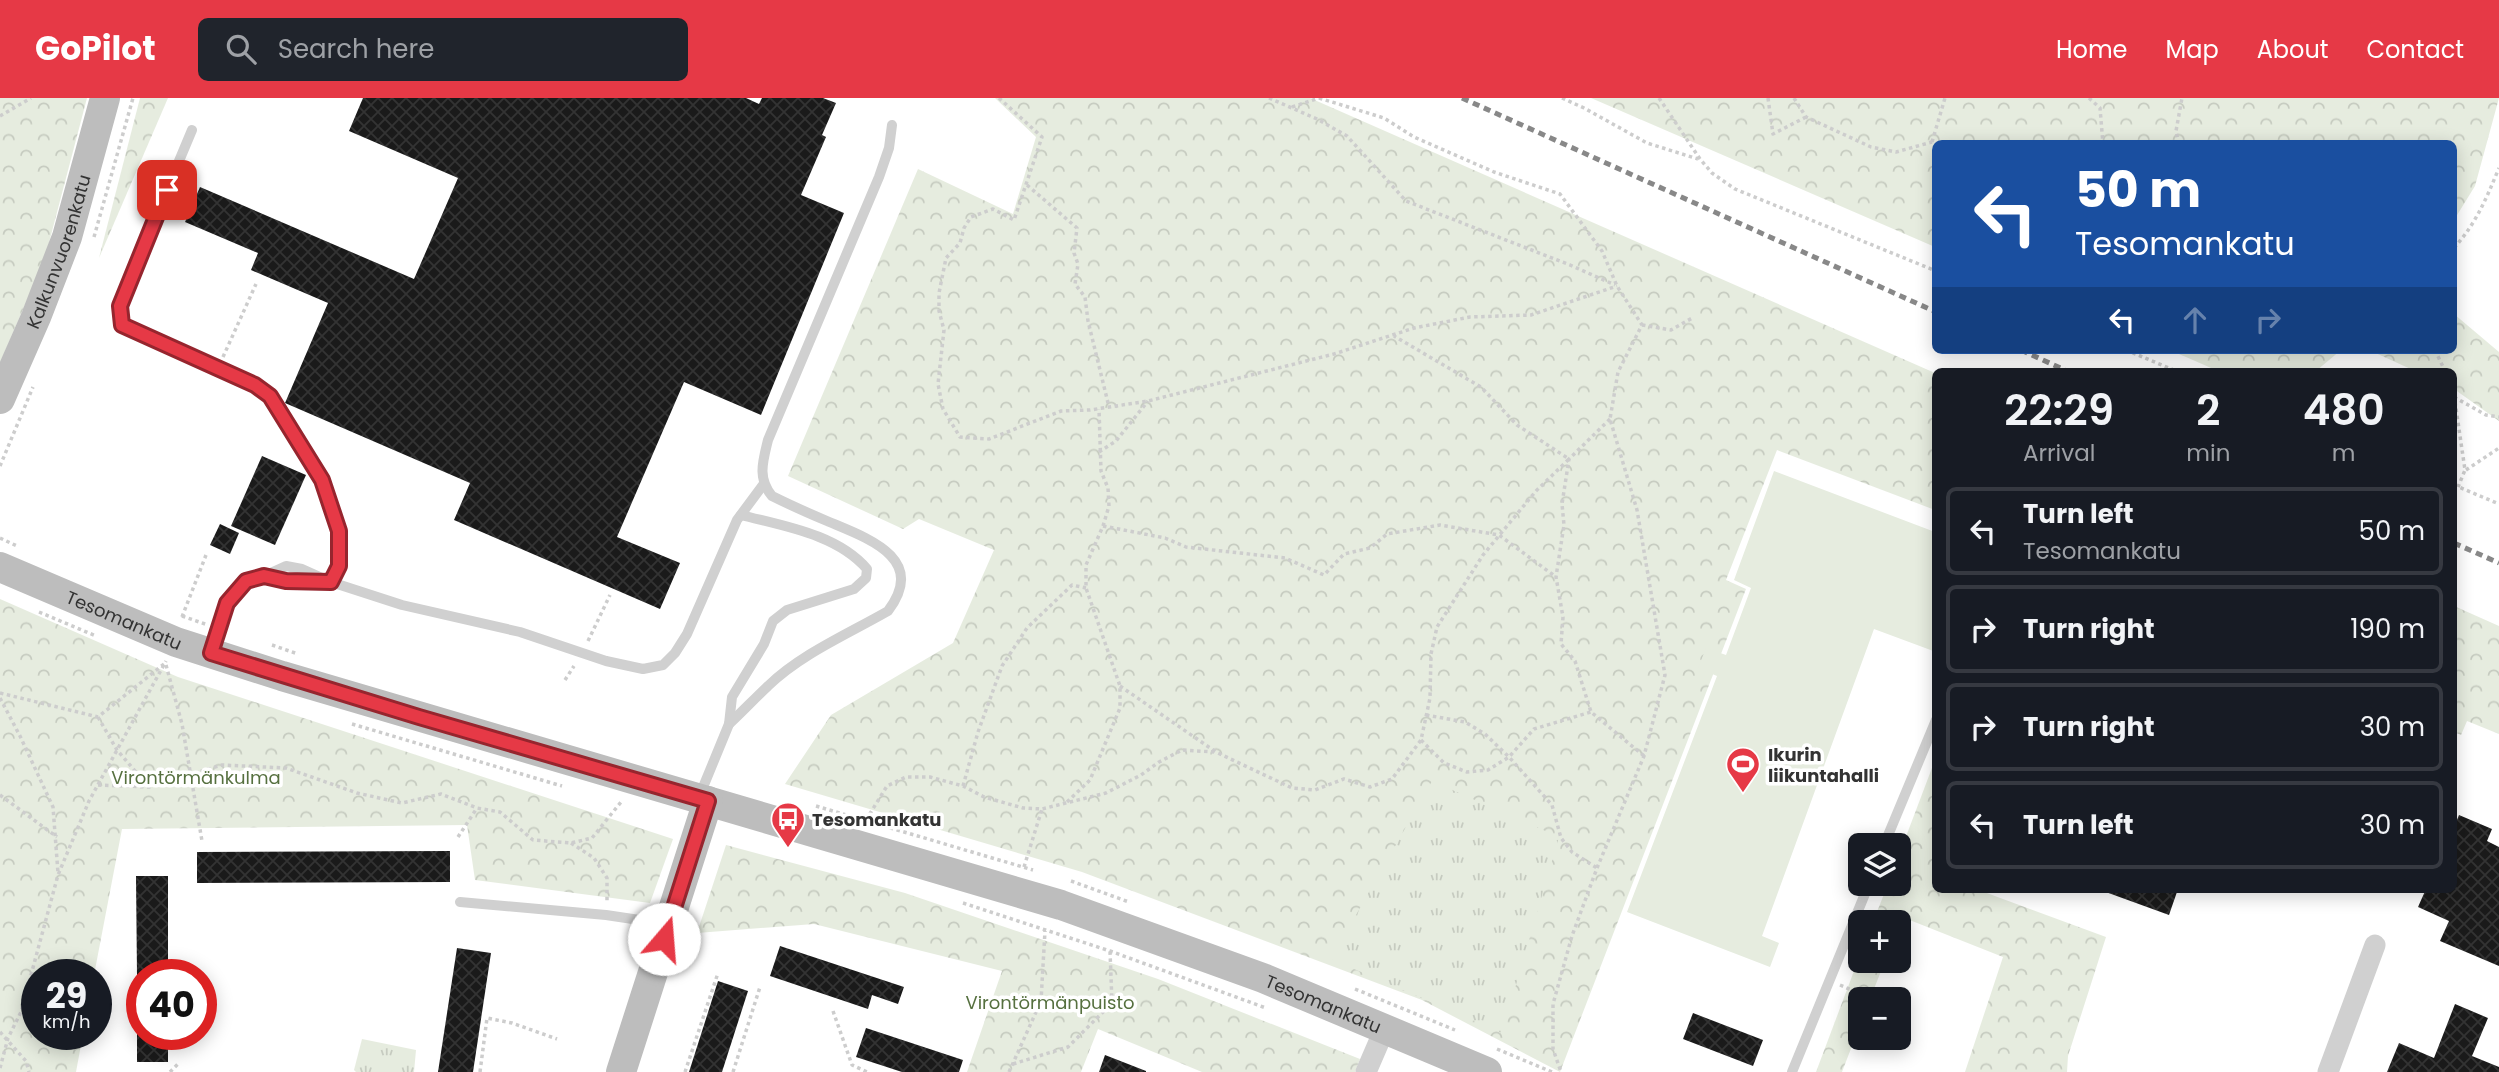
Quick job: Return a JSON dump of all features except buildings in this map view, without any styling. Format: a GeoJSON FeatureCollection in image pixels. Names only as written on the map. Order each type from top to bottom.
{"type":"FeatureCollection","features":[{"type":"Feature","properties":{"kind":"main road","name":"Kalkunvuorenkatu"},"geometry":{"type":"LineString","coordinates":[[0,399],[41,306],[67,237],[105,98]]}},
{"type":"Feature","properties":{"kind":"main road","name":"Tesomankatu"},"geometry":{"type":"LineString","coordinates":[[0,567],[176,642],[394,710],[1061,905],[1263,978],[1487,1072]]}},
{"type":"Feature","properties":{"kind":"main road"},"geometry":{"type":"LineString","coordinates":[[621,1072],[669,924],[704,799]]}},
{"type":"Feature","properties":{"kind":"street"},"geometry":{"type":"LineString","coordinates":[[2328,1072],[2375,945]]}},
{"type":"Feature","properties":{"kind":"street"},"geometry":{"type":"LineString","coordinates":[[1366,1072],[1385,1028]]}},
{"type":"Feature","properties":{"kind":"lane"},"geometry":{"type":"LineString","coordinates":[[729,724],[757,699],[768,685],[802,660],[888,611],[897,598],[901,578],[895,561],[884,547],[772,496],[763,485],[762,464],[768,440],[879,177],[889,148],[892,125]]}},
{"type":"Feature","properties":{"kind":"lane"},"geometry":{"type":"LineString","coordinates":[[192,130],[130,278],[120,306],[122,325],[255,385],[270,396],[322,480],[339,531],[339,566],[331,582]]}},
{"type":"Feature","properties":{"kind":"lane"},"geometry":{"type":"LineString","coordinates":[[211,653],[227,603],[246,581],[264,576],[286,581],[331,582],[402,605],[520,632],[606,661],[643,669],[663,665],[675,653],[687,634],[720,556],[741,515],[763,485]]}},
{"type":"Feature","properties":{"kind":"lane"},"geometry":{"type":"LineString","coordinates":[[704,799],[729,724],[732,697],[764,645],[773,621],[787,611],[854,589],[866,578],[867,569],[858,558],[824,540],[789,527],[741,515]]}},
{"type":"Feature","properties":{"kind":"lane"},"geometry":{"type":"LineString","coordinates":[[1889,833],[1932,730]]}},
{"type":"Feature","properties":{"kind":"lane"},"geometry":{"type":"LineString","coordinates":[[1792,1072],[1863,896]]}},
{"type":"Feature","properties":{"kind":"lane"},"geometry":{"type":"LineString","coordinates":[[460,902],[606,915],[669,924]]}},
{"type":"Feature","properties":{"kind":"path"},"geometry":{"type":"LineString","coordinates":[[0,116],[31,98]]}},
{"type":"Feature","properties":{"kind":"path"},"geometry":{"type":"LineString","coordinates":[[999,98],[1042,137],[1014,220],[993,209],[971,217],[964,228],[960,243],[946,258],[939,293],[939,311],[944,330],[938,384],[943,409],[960,437],[989,439],[1061,411],[1099,409],[1148,401],[1334,354],[1414,328],[1470,317],[1531,315],[1617,286]]}},
{"type":"Feature","properties":{"kind":"path"},"geometry":{"type":"LineString","coordinates":[[1269,98],[1347,136],[1406,201],[1617,286]]}},
{"type":"Feature","properties":{"kind":"path"},"geometry":{"type":"LineString","coordinates":[[1292,107],[1319,98],[1384,118],[1414,137],[1494,172],[1560,194],[1602,251],[1617,286],[1643,325],[1671,330],[1694,317]]}},
{"type":"Feature","properties":{"kind":"path"},"geometry":{"type":"LineString","coordinates":[[1562,98],[1647,143],[1700,159]]}},
{"type":"Feature","properties":{"kind":"path"},"geometry":{"type":"LineString","coordinates":[[1659,98],[1700,159],[1712,173],[1735,189],[1932,269]]}},
{"type":"Feature","properties":{"kind":"path"},"geometry":{"type":"LineString","coordinates":[[1768,98],[1773,134],[1806,117]]}},
{"type":"Feature","properties":{"kind":"path"},"geometry":{"type":"LineString","coordinates":[[1794,98],[1806,117],[1871,147],[1896,152],[1932,142]]}},
{"type":"Feature","properties":{"kind":"path"},"geometry":{"type":"LineString","coordinates":[[1933,140],[1945,98]]}},
{"type":"Feature","properties":{"kind":"path"},"geometry":{"type":"LineString","coordinates":[[2089,98],[2100,108],[2104,140]]}},
{"type":"Feature","properties":{"kind":"path"},"geometry":{"type":"LineString","coordinates":[[2178,140],[2176,131],[2182,98]]}},
{"type":"Feature","properties":{"kind":"path"},"geometry":{"type":"LineString","coordinates":[[2457,245],[2485,205],[2499,168]]}},
{"type":"Feature","properties":{"kind":"path"},"geometry":{"type":"LineString","coordinates":[[1027,185],[1077,228],[1074,253],[1078,264],[1075,284],[1085,297],[1088,321],[1110,407]]}},
{"type":"Feature","properties":{"kind":"path"},"geometry":{"type":"LineString","coordinates":[[217,368],[256,284]]}},
{"type":"Feature","properties":{"kind":"path"},"geometry":{"type":"LineString","coordinates":[[1561,1072],[1553,1049],[1553,1004],[1572,936],[1644,756],[1665,675],[1637,510],[1609,419],[1618,372],[1643,325]]}},
{"type":"Feature","properties":{"kind":"path"},"geometry":{"type":"LineString","coordinates":[[1394,336],[1481,387],[1517,425],[1569,459]]}},
{"type":"Feature","properties":{"kind":"path"},"geometry":{"type":"LineString","coordinates":[[2136,354],[2169,368]]}},
{"type":"Feature","properties":{"kind":"path"},"geometry":{"type":"LineString","coordinates":[[2457,398],[2486,415],[2499,417]]}},
{"type":"Feature","properties":{"kind":"path"},"geometry":{"type":"LineString","coordinates":[[1099,452],[1116,441],[1148,401]]}},
{"type":"Feature","properties":{"kind":"path"},"geometry":{"type":"LineString","coordinates":[[1067,802],[1090,780],[1120,708],[1120,686],[1086,588],[1086,565],[1109,506],[1108,488],[1101,471],[1099,452],[1099,409]]}},
{"type":"Feature","properties":{"kind":"path"},"geometry":{"type":"LineString","coordinates":[[2457,414],[2466,470]]}},
{"type":"Feature","properties":{"kind":"path"},"geometry":{"type":"LineString","coordinates":[[1120,686],[1216,752],[1292,788],[1315,790],[1344,779],[1370,787],[1392,779],[1421,740],[1430,698],[1431,654],[1437,627],[1499,535],[1536,491],[1609,419]]}},
{"type":"Feature","properties":{"kind":"path"},"geometry":{"type":"LineString","coordinates":[[2457,484],[2466,470],[2499,447]]}},
{"type":"Feature","properties":{"kind":"path"},"geometry":{"type":"LineString","coordinates":[[1569,459],[1562,504],[1564,525],[1556,578],[1563,617],[1561,644],[1575,661],[1591,712],[1644,756]]}},
{"type":"Feature","properties":{"kind":"path"},"geometry":{"type":"LineString","coordinates":[[2457,486],[2499,504]]}},
{"type":"Feature","properties":{"kind":"path"},"geometry":{"type":"LineString","coordinates":[[1103,526],[1165,538],[1186,547],[1285,558],[1324,575],[1344,554],[1370,548],[1387,534],[1440,525],[1499,535],[1556,578]]}},
{"type":"Feature","properties":{"kind":"path"},"geometry":{"type":"LineString","coordinates":[[182,617],[206,555]]}},
{"type":"Feature","properties":{"kind":"path"},"geometry":{"type":"LineString","coordinates":[[963,786],[978,733],[1002,666],[1027,628],[1072,585],[1086,588]]}},
{"type":"Feature","properties":{"kind":"path"},"geometry":{"type":"LineString","coordinates":[[98,717],[165,663]]}},
{"type":"Feature","properties":{"kind":"path"},"geometry":{"type":"LineString","coordinates":[[0,1068],[8,1038],[22,1012],[58,875],[98,785],[165,663]]}},
{"type":"Feature","properties":{"kind":"path"},"geometry":{"type":"LineString","coordinates":[[165,663],[182,724],[202,842]]}},
{"type":"Feature","properties":{"kind":"path"},"geometry":{"type":"LineString","coordinates":[[0,696],[98,717],[117,750],[149,787]]}},
{"type":"Feature","properties":{"kind":"path"},"geometry":{"type":"LineString","coordinates":[[0,696],[53,807],[58,875]]}},
{"type":"Feature","properties":{"kind":"path"},"geometry":{"type":"LineString","coordinates":[[1421,740],[1444,763],[1467,772],[1488,770],[1510,757],[1534,729],[1591,712]]}},
{"type":"Feature","properties":{"kind":"path"},"geometry":{"type":"LineString","coordinates":[[1426,715],[1465,722],[1485,734],[1510,757],[1552,805],[1561,838],[1573,852],[1597,868]]}},
{"type":"Feature","properties":{"kind":"path"},"geometry":{"type":"LineString","coordinates":[[866,820],[887,786],[906,777],[930,776],[963,786],[984,797],[1023,808],[1042,809],[1106,793],[1182,750],[1216,752]]}},
{"type":"Feature","properties":{"kind":"path"},"geometry":{"type":"LineString","coordinates":[[98,785],[149,787],[222,765],[286,768],[357,793],[402,803],[441,794],[477,808],[500,812],[533,840],[571,843],[592,838],[621,802]]}},
{"type":"Feature","properties":{"kind":"path"},"geometry":{"type":"LineString","coordinates":[[0,795],[57,837]]}},
{"type":"Feature","properties":{"kind":"path"},"geometry":{"type":"LineString","coordinates":[[458,837],[477,808]]}},
{"type":"Feature","properties":{"kind":"path"},"geometry":{"type":"LineString","coordinates":[[1024,867],[1042,809]]}},
{"type":"Feature","properties":{"kind":"path"},"geometry":{"type":"LineString","coordinates":[[571,843],[594,858],[607,878],[606,915]]}},
{"type":"Feature","properties":{"kind":"path"},"geometry":{"type":"LineString","coordinates":[[1009,1072],[1041,1000],[1045,930]]}},
{"type":"Feature","properties":{"kind":"path"},"geometry":{"type":"LineString","coordinates":[[1013,1065],[1068,1047],[1112,1003],[1110,951]]}},
{"type":"Feature","properties":{"kind":"path"},"geometry":{"type":"LineString","coordinates":[[685,1072],[718,973]]}},
{"type":"Feature","properties":{"kind":"path"},"geometry":{"type":"LineString","coordinates":[[1829,980],[1848,988]]}},
{"type":"Feature","properties":{"kind":"path"},"geometry":{"type":"LineString","coordinates":[[733,1072],[760,987]]}},
{"type":"Feature","properties":{"kind":"path"},"geometry":{"type":"LineString","coordinates":[[833,1011],[849,1058],[857,1069],[867,1072]]}},
{"type":"Feature","properties":{"kind":"path"},"geometry":{"type":"LineString","coordinates":[[480,1072],[487,1018],[512,1023],[557,1039]]}},
{"type":"Feature","properties":{"kind":"path"},"geometry":{"type":"LineString","coordinates":[[0,1032],[26,1061],[29,1072]]}},
{"type":"Feature","properties":{"kind":"path"},"geometry":{"type":"LineString","coordinates":[[170,1072],[178,1064],[177,1072]]}},
{"type":"Feature","properties":{"kind":"green space"},"geometry":{"type":"Polygon","coordinates":[[[0,98],[87,98],[45,258],[0,363],[0,98]]]}},
{"type":"Feature","properties":{"kind":"green space"},"geometry":{"type":"Polygon","coordinates":[[[140,98],[168,98],[99,258],[140,98]]]}},
{"type":"Feature","properties":{"kind":"green space"},"geometry":{"type":"Polygon","coordinates":[[[995,98],[1310,98],[1932,372],[1932,509],[1777,450],[1726,580],[1746,589],[1560,1072],[1422,1000],[1082,872],[785,784],[831,715],[953,643],[994,550],[919,519],[903,529],[788,476],[918,169],[1013,214],[1036,137],[995,98]]]}},
{"type":"Feature","properties":{"kind":"green space"},"geometry":{"type":"Polygon","coordinates":[[[1591,98],[2499,98],[2475,186],[2457,215],[2457,140],[1932,140],[1932,246],[1591,98]]]}},
{"type":"Feature","properties":{"kind":"green space"},"geometry":{"type":"Polygon","coordinates":[[[2457,317],[2499,352],[2499,421],[2457,391],[2457,368],[2408,368],[2378,354],[2457,354],[2457,317]]]}},
{"type":"Feature","properties":{"kind":"green space"},"geometry":{"type":"Polygon","coordinates":[[[2179,354],[2336,354],[2320,368],[2211,368],[2179,354]]]}},
{"type":"Feature","properties":{"kind":"green space","name":"Ikurin liikuntahalli"},"geometry":{"type":"Polygon","coordinates":[[[1774,471],[1932,531],[1932,651],[1874,629],[1762,936],[1779,943],[1770,967],[1627,912],[1717,676],[1698,668],[1706,648],[1726,655],[1751,588],[1734,580],[1774,471]]]}},
{"type":"Feature","properties":{"kind":"green space","name":"Virontörmänkulma"},"geometry":{"type":"Polygon","coordinates":[[[0,599],[178,677],[673,839],[650,903],[475,880],[467,825],[122,829],[97,959],[21,959],[21,1050],[80,1050],[76,1072],[0,1072],[0,599]]]}},
{"type":"Feature","properties":{"kind":"green space"},"geometry":{"type":"Polygon","coordinates":[[[2457,607],[2499,626],[2499,734],[2467,721],[2461,735],[2457,733],[2457,607]]]}},
{"type":"Feature","properties":{"kind":"green space"},"geometry":{"type":"Polygon","coordinates":[[[1932,768],[1932,893],[1987,893],[2106,937],[2068,1056],[2067,1072],[1965,1072],[2003,957],[1911,921],[1911,910],[1878,910],[1883,896],[1911,896],[1911,833],[1907,833],[1932,768]]]}},
{"type":"Feature","properties":{"kind":"green space"},"geometry":{"type":"Polygon","coordinates":[[[1432,781],[1559,837],[1502,1033],[1331,959],[1432,781]]]}},
{"type":"Feature","properties":{"kind":"green space","name":"Virontörmänpuisto"},"geometry":{"type":"Polygon","coordinates":[[[726,845],[905,893],[1158,979],[1360,1059],[1355,1072],[1202,1072],[1098,1029],[1081,1072],[967,1072],[1002,971],[814,924],[697,933],[726,845]]]}},
{"type":"Feature","properties":{"kind":"green space"},"geometry":{"type":"Polygon","coordinates":[[[1853,973],[1880,973],[1875,987],[1848,987],[1848,1050],[1850,1050],[1842,1072],[1816,1072],[1853,973]]]}},
{"type":"Feature","properties":{"kind":"green space"},"geometry":{"type":"Polygon","coordinates":[[[362,1039],[416,1050],[414,1072],[356,1072],[354,1070],[362,1039]]]}},
{"type":"Feature","properties":{"kind":"railway"},"geometry":{"type":"LineString","coordinates":[[1462,98],[1932,310]]}},
{"type":"Feature","properties":{"kind":"railway"},"geometry":{"type":"LineString","coordinates":[[2030,354],[2060,368]]}},
{"type":"Feature","properties":{"kind":"railway"},"geometry":{"type":"LineString","coordinates":[[2457,544],[2499,563]]}},
{"type":"Feature","properties":{"kind":"place","name":"Ikurin liikuntahalli"},"geometry":{"type":"Point","coordinates":[1743,794]}},
{"type":"Feature","properties":{"kind":"place","name":"Tesomankatu"},"geometry":{"type":"Point","coordinates":[788,849]}},
{"type":"Feature","properties":{"kind":"route"},"geometry":{"type":"LineString","coordinates":[[167,190],[120,306],[122,325],[255,385],[270,396],[322,480],[339,531],[339,566],[331,582],[286,581],[264,576],[246,581],[227,603],[211,653],[708,801],[664,939]]}}]}
